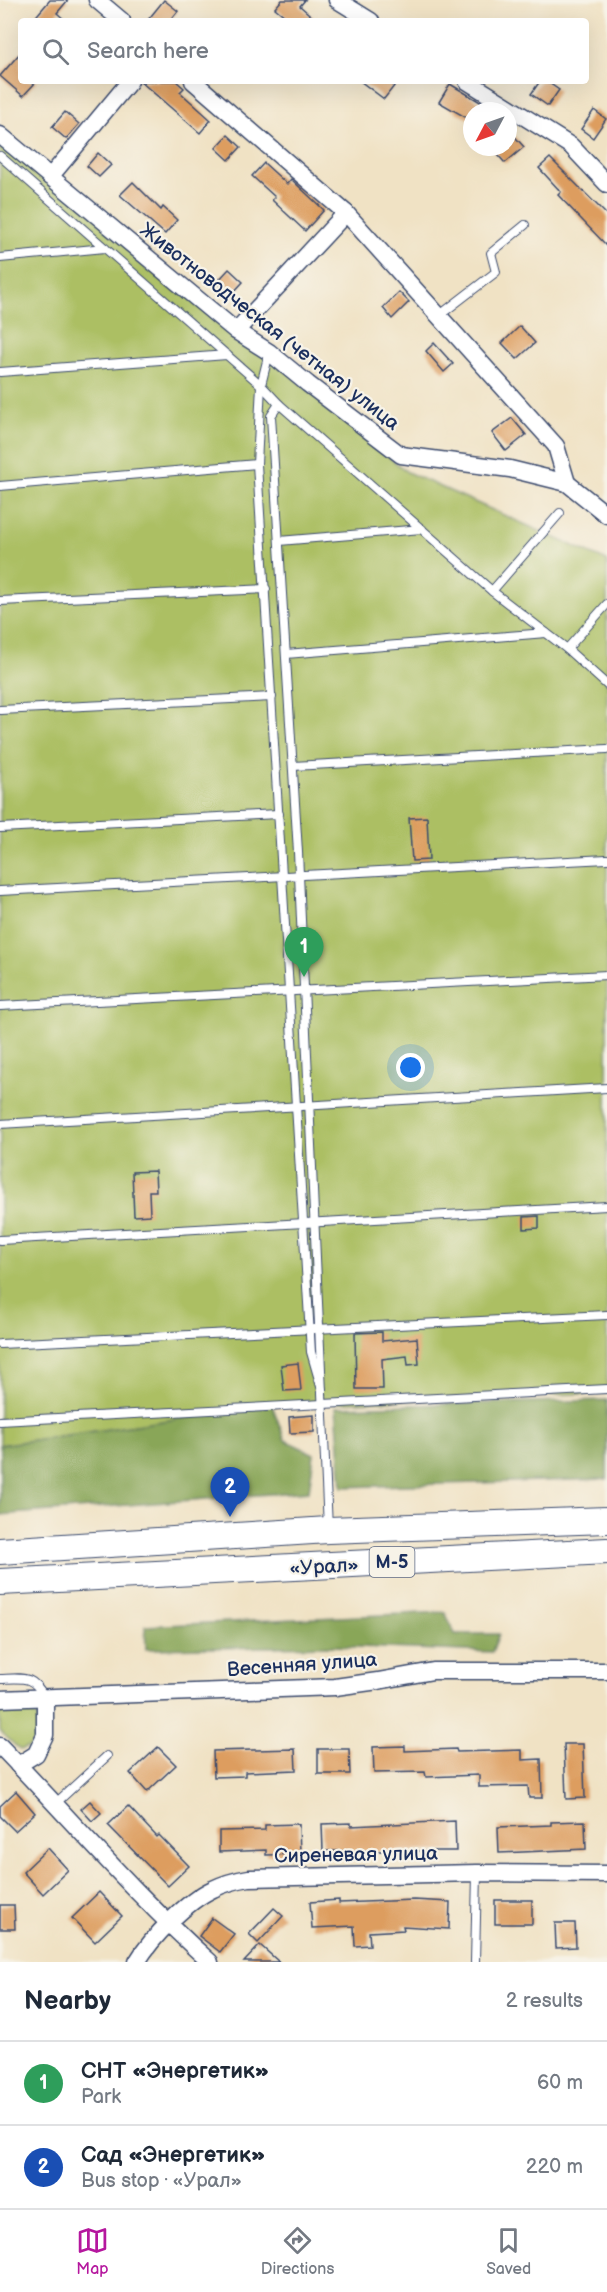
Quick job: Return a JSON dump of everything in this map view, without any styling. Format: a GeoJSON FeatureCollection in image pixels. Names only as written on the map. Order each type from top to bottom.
{"type":"FeatureCollection","features":[{"type":"Feature","properties":{"kind":"main road","name":"«Урал»"},"geometry":{"type":"LineString","coordinates":[[0,1551],[328,1530],[607,1520]]}},
{"type":"Feature","properties":{"kind":"main road","name":"«Урал»"},"geometry":{"type":"LineString","coordinates":[[0,1582],[607,1551]]}},
{"type":"Feature","properties":{"kind":"street"},"geometry":{"type":"LineString","coordinates":[[97,0],[118,18]]}},
{"type":"Feature","properties":{"kind":"street"},"geometry":{"type":"LineString","coordinates":[[337,0],[366,18]]}},
{"type":"Feature","properties":{"kind":"street"},"geometry":{"type":"LineString","coordinates":[[50,177],[128,84]]}},
{"type":"Feature","properties":{"kind":"street"},"geometry":{"type":"LineString","coordinates":[[196,84],[346,213],[440,315],[556,447],[567,483]]}},
{"type":"Feature","properties":{"kind":"street"},"geometry":{"type":"LineString","coordinates":[[472,84],[571,146],[607,184]]}},
{"type":"Feature","properties":{"kind":"street","name":"Животноводческая (четная) улица"},"geometry":{"type":"LineString","coordinates":[[0,135],[236,331],[269,352],[401,455],[510,469],[567,483],[607,515]]}},
{"type":"Feature","properties":{"kind":"street"},"geometry":{"type":"LineString","coordinates":[[236,331],[346,213]]}},
{"type":"Feature","properties":{"kind":"street","name":"Весенняя улица"},"geometry":{"type":"LineString","coordinates":[[0,1699],[335,1687],[378,1682],[434,1671],[607,1671]]}},
{"type":"Feature","properties":{"kind":"street"},"geometry":{"type":"LineString","coordinates":[[18,1765],[36,1754],[45,1735],[45,1698]]}},
{"type":"Feature","properties":{"kind":"street"},"geometry":{"type":"LineString","coordinates":[[0,1746],[56,1803],[168,1925],[210,1962]]}},
{"type":"Feature","properties":{"kind":"street","name":"Сиреневая улица"},"geometry":{"type":"LineString","coordinates":[[137,1962],[144,1950],[168,1925],[211,1890],[229,1882],[249,1878],[477,1873],[607,1874]]}},
{"type":"Feature","properties":{"kind":"lane"},"geometry":{"type":"LineString","coordinates":[[0,156],[492,591],[567,649],[607,685]]}},
{"type":"Feature","properties":{"kind":"lane"},"geometry":{"type":"LineString","coordinates":[[440,315],[496,272],[491,253],[525,225]]}},
{"type":"Feature","properties":{"kind":"lane"},"geometry":{"type":"LineString","coordinates":[[0,258],[105,248]]}},
{"type":"Feature","properties":{"kind":"lane"},"geometry":{"type":"LineString","coordinates":[[269,352],[261,385],[257,464],[310,1352],[322,1390]]}},
{"type":"Feature","properties":{"kind":"lane"},"geometry":{"type":"LineString","coordinates":[[0,372],[227,355]]}},
{"type":"Feature","properties":{"kind":"lane"},"geometry":{"type":"LineString","coordinates":[[279,404],[271,416],[300,875],[328,1530]]}},
{"type":"Feature","properties":{"kind":"lane"},"geometry":{"type":"LineString","coordinates":[[0,486],[257,464]]}},
{"type":"Feature","properties":{"kind":"lane"},"geometry":{"type":"LineString","coordinates":[[492,591],[560,513]]}},
{"type":"Feature","properties":{"kind":"lane"},"geometry":{"type":"LineString","coordinates":[[279,541],[422,529]]}},
{"type":"Feature","properties":{"kind":"lane"},"geometry":{"type":"LineString","coordinates":[[0,601],[266,589]]}},
{"type":"Feature","properties":{"kind":"lane"},"geometry":{"type":"LineString","coordinates":[[567,649],[607,604]]}},
{"type":"Feature","properties":{"kind":"lane"},"geometry":{"type":"LineString","coordinates":[[286,654],[546,633]]}},
{"type":"Feature","properties":{"kind":"lane"},"geometry":{"type":"LineString","coordinates":[[0,710],[272,697]]}},
{"type":"Feature","properties":{"kind":"lane"},"geometry":{"type":"LineString","coordinates":[[293,766],[607,749]]}},
{"type":"Feature","properties":{"kind":"lane"},"geometry":{"type":"LineString","coordinates":[[0,828],[279,814]]}},
{"type":"Feature","properties":{"kind":"lane"},"geometry":{"type":"LineString","coordinates":[[0,891],[607,860]]}},
{"type":"Feature","properties":{"kind":"lane"},"geometry":{"type":"LineString","coordinates":[[0,1006],[607,975]]}},
{"type":"Feature","properties":{"kind":"lane"},"geometry":{"type":"LineString","coordinates":[[0,1124],[607,1088]]}},
{"type":"Feature","properties":{"kind":"lane"},"geometry":{"type":"LineString","coordinates":[[0,1240],[607,1206]]}},
{"type":"Feature","properties":{"kind":"lane"},"geometry":{"type":"LineString","coordinates":[[0,1344],[607,1315]]}},
{"type":"Feature","properties":{"kind":"lane"},"geometry":{"type":"LineString","coordinates":[[0,1421],[607,1389]]}},
{"type":"Feature","properties":{"kind":"lane"},"geometry":{"type":"LineString","coordinates":[[0,1679],[23,1678],[38,1685],[45,1698]]}},
{"type":"Feature","properties":{"kind":"lane"},"geometry":{"type":"LineString","coordinates":[[56,1803],[107,1756]]}},
{"type":"Feature","properties":{"kind":"lane"},"geometry":{"type":"LineString","coordinates":[[474,1962],[477,1873]]}},
{"type":"Feature","properties":{"kind":"green space"},"geometry":{"type":"Polygon","coordinates":[[[0,129],[407,472],[607,561],[607,1393],[272,1405],[0,1445],[0,129]]]}},
{"type":"Feature","properties":{"kind":"green space"},"geometry":{"type":"Polygon","coordinates":[[[607,1400],[607,1479],[342,1487],[336,1407],[607,1400]]]}},
{"type":"Feature","properties":{"kind":"green space"},"geometry":{"type":"Polygon","coordinates":[[[272,1405],[285,1440],[314,1454],[309,1491],[0,1515],[0,1445],[272,1405]]]}},
{"type":"Feature","properties":{"kind":"green space"},"geometry":{"type":"Polygon","coordinates":[[[445,1612],[455,1634],[499,1634],[492,1652],[332,1646],[146,1649],[145,1626],[445,1612]]]}},
{"type":"Feature","properties":{"kind":"green space"},"geometry":{"type":"Polygon","coordinates":[[[20,1710],[36,1715],[38,1731],[30,1747],[20,1750],[0,1731],[0,1711],[20,1710]]]}},
{"type":"Feature","properties":{"kind":"building"},"geometry":{"type":"Polygon","coordinates":[[[50,0],[68,0],[57,13],[63,18],[35,18],[50,0]]]}},
{"type":"Feature","properties":{"kind":"building"},"geometry":{"type":"Polygon","coordinates":[[[164,0],[178,11],[172,18],[149,18],[164,0]]]}},
{"type":"Feature","properties":{"kind":"building"},"geometry":{"type":"Polygon","coordinates":[[[282,0],[305,0],[300,6],[314,18],[287,18],[275,8],[282,0]]]}},
{"type":"Feature","properties":{"kind":"building"},"geometry":{"type":"Polygon","coordinates":[[[18,55],[18,84],[34,84],[23,96],[0,76],[18,55]]]}},
{"type":"Feature","properties":{"kind":"building"},"geometry":{"type":"Polygon","coordinates":[[[143,84],[179,84],[184,88],[180,92],[211,120],[200,133],[143,84]]]}},
{"type":"Feature","properties":{"kind":"building"},"geometry":{"type":"Polygon","coordinates":[[[364,84],[396,84],[384,99],[364,84]]]}},
{"type":"Feature","properties":{"kind":"building"},"geometry":{"type":"Polygon","coordinates":[[[450,84],[480,102],[463,102],[463,116],[439,102],[450,84]]]}},
{"type":"Feature","properties":{"kind":"building"},"geometry":{"type":"Polygon","coordinates":[[[538,84],[550,84],[559,90],[548,106],[531,94],[538,84]]]}},
{"type":"Feature","properties":{"kind":"building"},"geometry":{"type":"Polygon","coordinates":[[[594,110],[606,119],[593,138],[581,129],[594,110]]]}},
{"type":"Feature","properties":{"kind":"building"},"geometry":{"type":"Polygon","coordinates":[[[65,112],[79,124],[66,139],[52,127],[65,112]]]}},
{"type":"Feature","properties":{"kind":"building"},"geometry":{"type":"Polygon","coordinates":[[[228,135],[241,147],[229,160],[216,148],[228,135]]]}},
{"type":"Feature","properties":{"kind":"building"},"geometry":{"type":"Polygon","coordinates":[[[517,139],[524,147],[517,153],[517,139]]]}},
{"type":"Feature","properties":{"kind":"building"},"geometry":{"type":"Polygon","coordinates":[[[98,153],[111,165],[99,177],[87,166],[98,153]]]}},
{"type":"Feature","properties":{"kind":"building"},"geometry":{"type":"Polygon","coordinates":[[[499,156],[513,156],[505,163],[499,156]]]}},
{"type":"Feature","properties":{"kind":"building"},"geometry":{"type":"Polygon","coordinates":[[[550,158],[607,215],[607,246],[558,195],[561,192],[539,168],[550,158]]]}},
{"type":"Feature","properties":{"kind":"building"},"geometry":{"type":"Polygon","coordinates":[[[264,163],[287,184],[291,179],[324,210],[305,231],[272,200],[275,197],[252,176],[264,163]]]}},
{"type":"Feature","properties":{"kind":"building"},"geometry":{"type":"Polygon","coordinates":[[[133,182],[161,210],[163,207],[177,220],[165,234],[120,195],[133,182]]]}},
{"type":"Feature","properties":{"kind":"building"},"geometry":{"type":"Polygon","coordinates":[[[229,269],[243,282],[231,295],[217,282],[229,269]]]}},
{"type":"Feature","properties":{"kind":"building"},"geometry":{"type":"Polygon","coordinates":[[[399,292],[409,302],[392,319],[383,308],[399,292]]]}},
{"type":"Feature","properties":{"kind":"building"},"geometry":{"type":"Polygon","coordinates":[[[520,326],[535,343],[517,359],[502,343],[520,326]]]}},
{"type":"Feature","properties":{"kind":"building"},"geometry":{"type":"Polygon","coordinates":[[[434,343],[453,364],[444,372],[426,351],[434,343]]]}},
{"type":"Feature","properties":{"kind":"building"},"geometry":{"type":"Polygon","coordinates":[[[512,418],[526,435],[506,451],[492,433],[512,418]]]}},
{"type":"Feature","properties":{"kind":"building"},"geometry":{"type":"Polygon","coordinates":[[[427,817],[429,860],[412,861],[409,818],[427,817]]]}},
{"type":"Feature","properties":{"kind":"building"},"geometry":{"type":"Polygon","coordinates":[[[155,1171],[156,1191],[149,1191],[150,1215],[134,1216],[132,1172],[155,1171]]]}},
{"type":"Feature","properties":{"kind":"building"},"geometry":{"type":"Polygon","coordinates":[[[539,1216],[539,1228],[524,1229],[524,1217],[539,1216]]]}},
{"type":"Feature","properties":{"kind":"building"},"geometry":{"type":"Polygon","coordinates":[[[382,1332],[382,1341],[417,1338],[419,1364],[408,1365],[407,1356],[382,1359],[383,1389],[356,1389],[355,1333],[382,1332]]]}},
{"type":"Feature","properties":{"kind":"building"},"geometry":{"type":"Polygon","coordinates":[[[298,1363],[301,1390],[284,1391],[281,1365],[298,1363]]]}},
{"type":"Feature","properties":{"kind":"building"},"geometry":{"type":"Polygon","coordinates":[[[314,1415],[314,1432],[290,1433],[289,1417],[314,1415]]]}},
{"type":"Feature","properties":{"kind":"building"},"geometry":{"type":"Polygon","coordinates":[[[564,1744],[583,1744],[585,1798],[566,1799],[564,1744]]]}},
{"type":"Feature","properties":{"kind":"building"},"geometry":{"type":"Polygon","coordinates":[[[405,1746],[405,1751],[522,1750],[522,1760],[541,1759],[542,1798],[529,1798],[528,1786],[479,1787],[479,1775],[426,1777],[425,1772],[374,1773],[373,1747],[405,1746]]]}},
{"type":"Feature","properties":{"kind":"building"},"geometry":{"type":"Polygon","coordinates":[[[158,1747],[176,1765],[147,1792],[130,1773],[158,1747]]]}},
{"type":"Feature","properties":{"kind":"building"},"geometry":{"type":"Polygon","coordinates":[[[295,1749],[296,1770],[245,1772],[245,1776],[214,1777],[213,1751],[295,1749]]]}},
{"type":"Feature","properties":{"kind":"building"},"geometry":{"type":"Polygon","coordinates":[[[318,1749],[349,1749],[350,1774],[318,1774],[318,1749]]]}},
{"type":"Feature","properties":{"kind":"building"},"geometry":{"type":"Polygon","coordinates":[[[16,1791],[35,1813],[15,1831],[0,1816],[0,1806],[16,1791]]]}},
{"type":"Feature","properties":{"kind":"building"},"geometry":{"type":"Polygon","coordinates":[[[90,1801],[101,1813],[92,1821],[81,1809],[90,1801]]]}},
{"type":"Feature","properties":{"kind":"building"},"geometry":{"type":"Polygon","coordinates":[[[128,1806],[189,1866],[168,1886],[108,1825],[128,1806]]]}},
{"type":"Feature","properties":{"kind":"building"},"geometry":{"type":"Polygon","coordinates":[[[455,1821],[456,1851],[323,1851],[322,1824],[351,1823],[351,1826],[455,1821]]]}},
{"type":"Feature","properties":{"kind":"building"},"geometry":{"type":"Polygon","coordinates":[[[585,1821],[586,1849],[499,1853],[498,1827],[585,1821]]]}},
{"type":"Feature","properties":{"kind":"building"},"geometry":{"type":"Polygon","coordinates":[[[299,1824],[300,1854],[266,1855],[266,1850],[219,1852],[219,1831],[265,1830],[265,1825],[299,1824]]]}},
{"type":"Feature","properties":{"kind":"building"},"geometry":{"type":"Polygon","coordinates":[[[48,1848],[68,1870],[43,1894],[23,1872],[48,1848]]]}},
{"type":"Feature","properties":{"kind":"building"},"geometry":{"type":"Polygon","coordinates":[[[99,1892],[122,1916],[95,1942],[72,1918],[99,1892]]]}},
{"type":"Feature","properties":{"kind":"building"},"geometry":{"type":"Polygon","coordinates":[[[339,1900],[339,1903],[414,1900],[450,1902],[449,1929],[403,1926],[404,1930],[369,1932],[370,1945],[355,1946],[354,1926],[312,1928],[310,1902],[339,1900]]]}},
{"type":"Feature","properties":{"kind":"building"},"geometry":{"type":"Polygon","coordinates":[[[495,1900],[532,1900],[532,1924],[495,1924],[495,1900]]]}},
{"type":"Feature","properties":{"kind":"building"},"geometry":{"type":"Polygon","coordinates":[[[0,1905],[14,1905],[15,1929],[0,1929],[0,1905]]]}},
{"type":"Feature","properties":{"kind":"building"},"geometry":{"type":"Polygon","coordinates":[[[274,1908],[283,1916],[258,1943],[249,1934],[274,1908]]]}},
{"type":"Feature","properties":{"kind":"building"},"geometry":{"type":"Polygon","coordinates":[[[212,1918],[234,1934],[220,1952],[199,1936],[212,1918]]]}},
{"type":"Feature","properties":{"kind":"building"},"geometry":{"type":"Polygon","coordinates":[[[555,1923],[575,1923],[576,1947],[556,1948],[555,1923]]]}},
{"type":"Feature","properties":{"kind":"building"},"geometry":{"type":"Polygon","coordinates":[[[260,1945],[279,1962],[244,1962],[260,1945]]]}},
{"type":"Feature","properties":{"kind":"place","name":"СНТ «Энергетик»"},"geometry":{"type":"Point","coordinates":[304,977]}},
{"type":"Feature","properties":{"kind":"place","name":"Сад «Энергетик»"},"geometry":{"type":"Point","coordinates":[230,1517]}}]}
